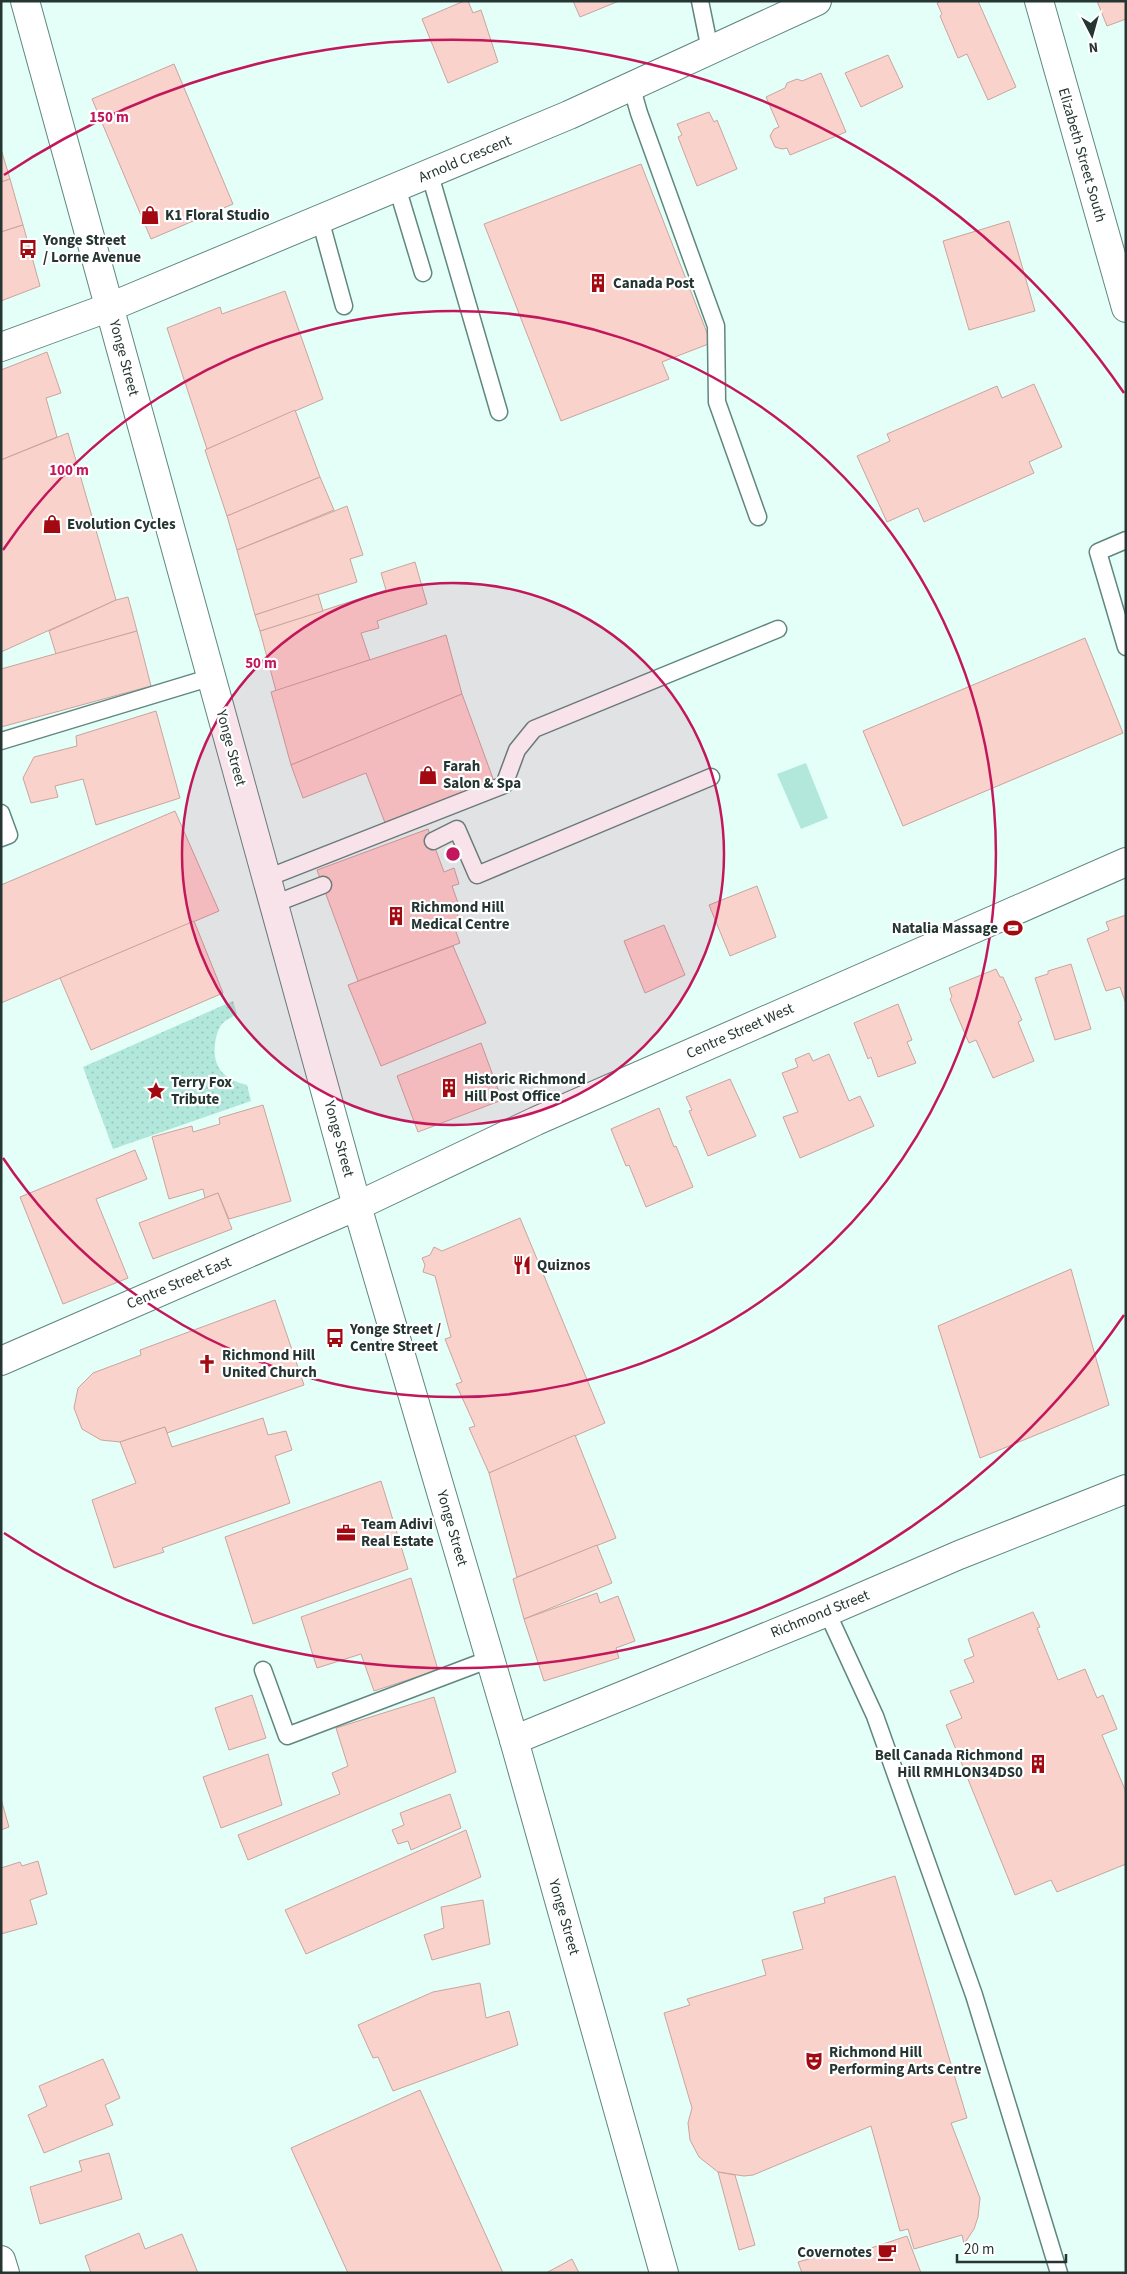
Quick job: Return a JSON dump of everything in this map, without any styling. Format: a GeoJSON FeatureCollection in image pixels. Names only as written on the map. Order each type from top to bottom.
{"type":"FeatureCollection","features":[{"type":"Feature","properties":{"kind":"street","name":"Yonge Street"},"geometry":{"type":"LineString","coordinates":[[25,1],[358,1206],[514,1740],[664,2273]]}},
{"type":"Feature","properties":{"kind":"street","name":"Arnold Crescent"},"geometry":{"type":"LineString","coordinates":[[1,347],[110,307],[430,175],[570,115],[631,85],[816,1]]}},
{"type":"Feature","properties":{"kind":"street","name":"Elizabeth Street South"},"geometry":{"type":"LineString","coordinates":[[1039,1],[1126,308]]}},
{"type":"Feature","properties":{"kind":"street","name":"Centre Street West"},"geometry":{"type":"LineString","coordinates":[[358,1206],[536,1121],[1126,862]]}},
{"type":"Feature","properties":{"kind":"street","name":"Centre Street East"},"geometry":{"type":"LineString","coordinates":[[1,1361],[358,1206]]}},
{"type":"Feature","properties":{"kind":"street","name":"Richmond Street"},"geometry":{"type":"LineString","coordinates":[[514,1740],[827,1612],[959,1555],[1126,1489]]}},
{"type":"Feature","properties":{"kind":"street"},"geometry":{"type":"LineString","coordinates":[[1,2260],[5,2273]]}},
{"type":"Feature","properties":{"kind":"lane"},"geometry":{"type":"LineString","coordinates":[[700,1],[710,50]]}},
{"type":"Feature","properties":{"kind":"lane"},"geometry":{"type":"LineString","coordinates":[[631,85],[639,113],[716,326],[717,402],[758,517]]}},
{"type":"Feature","properties":{"kind":"lane"},"geometry":{"type":"LineString","coordinates":[[430,175],[499,412]]}},
{"type":"Feature","properties":{"kind":"lane"},"geometry":{"type":"LineString","coordinates":[[397,187],[422,273]]}},
{"type":"Feature","properties":{"kind":"lane"},"geometry":{"type":"LineString","coordinates":[[320,219],[344,306]]}},
{"type":"Feature","properties":{"kind":"lane"},"geometry":{"type":"LineString","coordinates":[[1126,540],[1098,552],[1126,647]]}},
{"type":"Feature","properties":{"kind":"lane"},"geometry":{"type":"LineString","coordinates":[[267,878],[504,785],[516,750],[534,729],[778,629]]}},
{"type":"Feature","properties":{"kind":"lane"},"geometry":{"type":"LineString","coordinates":[[1,741],[212,677]]}},
{"type":"Feature","properties":{"kind":"lane"},"geometry":{"type":"LineString","coordinates":[[433,841],[457,829],[477,875],[711,777]]}},
{"type":"Feature","properties":{"kind":"lane"},"geometry":{"type":"LineString","coordinates":[[1,813],[9,835],[1,838]]}},
{"type":"Feature","properties":{"kind":"lane"},"geometry":{"type":"LineString","coordinates":[[274,904],[323,884]]}},
{"type":"Feature","properties":{"kind":"lane"},"geometry":{"type":"LineString","coordinates":[[827,1612],[876,1716],[971,1986],[1059,2273]]}},
{"type":"Feature","properties":{"kind":"lane"},"geometry":{"type":"LineString","coordinates":[[263,1670],[287,1736],[490,1659]]}},
{"type":"Feature","properties":{"kind":"green space"},"geometry":{"type":"Polygon","coordinates":[[[806,763],[828,818],[801,829],[777,774],[806,763]]]}},
{"type":"Feature","properties":{"kind":"green space"},"geometry":{"type":"Polygon","coordinates":[[[233,1001],[237,1014],[225,1021],[219,1029],[215,1044],[216,1060],[226,1076],[247,1085],[251,1101],[113,1149],[83,1067],[233,1001]]]}},
{"type":"Feature","properties":{"kind":"building"},"geometry":{"type":"Polygon","coordinates":[[[468,1],[473,13],[481,10],[498,62],[448,83],[422,19],[468,1]]]}},
{"type":"Feature","properties":{"kind":"building"},"geometry":{"type":"Polygon","coordinates":[[[573,1],[619,1],[580,17],[573,1]]]}},
{"type":"Feature","properties":{"kind":"building"},"geometry":{"type":"Polygon","coordinates":[[[941,1],[978,1],[1016,87],[988,100],[967,54],[958,58],[940,16],[942,14],[937,3],[941,1]]]}},
{"type":"Feature","properties":{"kind":"building"},"geometry":{"type":"Polygon","coordinates":[[[1097,1],[1126,1],[1126,19],[1107,26],[1097,1]]]}},
{"type":"Feature","properties":{"kind":"building"},"geometry":{"type":"Polygon","coordinates":[[[888,55],[903,87],[861,107],[845,73],[888,55]]]}},
{"type":"Feature","properties":{"kind":"building"},"geometry":{"type":"Polygon","coordinates":[[[174,64],[233,204],[151,239],[92,99],[174,64]]]}},
{"type":"Feature","properties":{"kind":"building"},"geometry":{"type":"Polygon","coordinates":[[[821,73],[846,132],[790,155],[787,148],[775,147],[770,136],[774,129],[779,127],[766,97],[785,88],[787,83],[797,79],[802,81],[821,73]]]}},
{"type":"Feature","properties":{"kind":"building"},"geometry":{"type":"Polygon","coordinates":[[[709,112],[714,122],[717,120],[737,169],[697,186],[678,137],[682,135],[677,124],[709,112]]]}},
{"type":"Feature","properties":{"kind":"building"},"geometry":{"type":"Polygon","coordinates":[[[1,149],[10,179],[1,182],[1,149]]]}},
{"type":"Feature","properties":{"kind":"building","name":"Canada Post"},"geometry":{"type":"Polygon","coordinates":[[[641,164],[711,343],[662,362],[669,379],[561,421],[484,224],[641,164]]]}},
{"type":"Feature","properties":{"kind":"building"},"geometry":{"type":"Polygon","coordinates":[[[10,179],[23,225],[1,232],[1,182],[10,179]]]}},
{"type":"Feature","properties":{"kind":"building"},"geometry":{"type":"Polygon","coordinates":[[[1009,221],[1035,311],[969,330],[943,241],[1009,221]]]}},
{"type":"Feature","properties":{"kind":"building"},"geometry":{"type":"Polygon","coordinates":[[[23,225],[40,286],[1,301],[1,232],[23,225]]]}},
{"type":"Feature","properties":{"kind":"building"},"geometry":{"type":"Polygon","coordinates":[[[285,291],[323,399],[207,449],[167,328],[220,307],[222,314],[285,291]]]}},
{"type":"Feature","properties":{"kind":"building"},"geometry":{"type":"Polygon","coordinates":[[[47,352],[61,393],[46,398],[57,437],[1,460],[1,370],[47,352]]]}},
{"type":"Feature","properties":{"kind":"building"},"geometry":{"type":"Polygon","coordinates":[[[1034,384],[1062,447],[1029,462],[1034,473],[924,522],[918,508],[887,522],[857,456],[890,441],[887,434],[997,386],[1002,398],[1034,384]]]}},
{"type":"Feature","properties":{"kind":"building"},"geometry":{"type":"Polygon","coordinates":[[[295,410],[320,477],[227,516],[205,450],[295,410]]]}},
{"type":"Feature","properties":{"kind":"building"},"geometry":{"type":"Polygon","coordinates":[[[68,433],[116,600],[1,652],[1,460],[68,433]]]}},
{"type":"Feature","properties":{"kind":"building"},"geometry":{"type":"Polygon","coordinates":[[[320,477],[334,510],[237,550],[227,516],[320,477]]]}},
{"type":"Feature","properties":{"kind":"building"},"geometry":{"type":"Polygon","coordinates":[[[347,506],[363,555],[350,559],[357,582],[255,615],[237,550],[347,506]]]}},
{"type":"Feature","properties":{"kind":"building"},"geometry":{"type":"Polygon","coordinates":[[[415,562],[427,604],[377,621],[379,628],[361,633],[370,660],[276,691],[260,631],[386,590],[381,573],[415,562]]]}},
{"type":"Feature","properties":{"kind":"building"},"geometry":{"type":"Polygon","coordinates":[[[318,594],[323,611],[260,631],[255,615],[318,594]]]}},
{"type":"Feature","properties":{"kind":"building"},"geometry":{"type":"Polygon","coordinates":[[[128,597],[137,631],[56,654],[49,631],[116,600],[128,597]]]}},
{"type":"Feature","properties":{"kind":"building"},"geometry":{"type":"Polygon","coordinates":[[[137,631],[151,686],[1,727],[1,669],[137,631]]]}},
{"type":"Feature","properties":{"kind":"building"},"geometry":{"type":"Polygon","coordinates":[[[446,635],[462,694],[291,765],[271,692],[446,635]]]}},
{"type":"Feature","properties":{"kind":"building"},"geometry":{"type":"Polygon","coordinates":[[[1085,638],[1123,733],[903,826],[863,731],[1085,638]]]}},
{"type":"Feature","properties":{"kind":"building"},"geometry":{"type":"Polygon","coordinates":[[[462,694],[495,784],[387,828],[366,773],[303,798],[291,765],[462,694]]]}},
{"type":"Feature","properties":{"kind":"building"},"geometry":{"type":"Polygon","coordinates":[[[156,711],[180,798],[96,825],[83,779],[55,786],[58,797],[31,803],[23,778],[34,757],[77,746],[76,736],[156,711]]]}},
{"type":"Feature","properties":{"kind":"building"},"geometry":{"type":"Polygon","coordinates":[[[175,811],[219,911],[1,1003],[1,885],[175,811]]]}},
{"type":"Feature","properties":{"kind":"building","name":"Richmond Hill Medical Centre"},"geometry":{"type":"Polygon","coordinates":[[[428,829],[444,872],[454,868],[459,884],[452,886],[458,903],[454,905],[462,927],[455,929],[460,943],[358,981],[317,870],[428,829]]]}},
{"type":"Feature","properties":{"kind":"building"},"geometry":{"type":"Polygon","coordinates":[[[757,886],[776,937],[730,956],[709,905],[757,886]]]}},
{"type":"Feature","properties":{"kind":"building"},"geometry":{"type":"Polygon","coordinates":[[[1126,915],[1126,1004],[1120,987],[1106,991],[1087,939],[1109,930],[1106,922],[1126,915]]]}},
{"type":"Feature","properties":{"kind":"building"},"geometry":{"type":"Polygon","coordinates":[[[194,921],[223,993],[91,1050],[60,978],[194,921]]]}},
{"type":"Feature","properties":{"kind":"building"},"geometry":{"type":"Polygon","coordinates":[[[664,925],[685,975],[645,993],[624,941],[664,925]]]}},
{"type":"Feature","properties":{"kind":"building"},"geometry":{"type":"Polygon","coordinates":[[[453,946],[486,1023],[381,1066],[348,985],[453,946]]]}},
{"type":"Feature","properties":{"kind":"building"},"geometry":{"type":"Polygon","coordinates":[[[1071,964],[1091,1029],[1055,1040],[1035,978],[1048,974],[1048,971],[1071,964]]]}},
{"type":"Feature","properties":{"kind":"building"},"geometry":{"type":"Polygon","coordinates":[[[996,969],[1000,977],[1003,977],[1022,1020],[1018,1022],[1034,1061],[993,1078],[976,1040],[969,1043],[950,999],[952,997],[949,988],[996,969]]]}},
{"type":"Feature","properties":{"kind":"building"},"geometry":{"type":"Polygon","coordinates":[[[898,1004],[912,1040],[907,1042],[916,1063],[878,1077],[871,1057],[868,1059],[854,1023],[898,1004]]]}},
{"type":"Feature","properties":{"kind":"building","name":"Historic Richmond Hill Post Office"},"geometry":{"type":"Polygon","coordinates":[[[481,1043],[502,1100],[418,1132],[397,1076],[481,1043]]]}},
{"type":"Feature","properties":{"kind":"building"},"geometry":{"type":"Polygon","coordinates":[[[809,1053],[813,1061],[829,1054],[849,1101],[860,1096],[874,1126],[800,1158],[783,1117],[798,1112],[782,1073],[798,1067],[795,1059],[809,1053]]]}},
{"type":"Feature","properties":{"kind":"building"},"geometry":{"type":"Polygon","coordinates":[[[730,1079],[756,1136],[708,1156],[689,1111],[692,1110],[686,1097],[730,1079]]]}},
{"type":"Feature","properties":{"kind":"building"},"geometry":{"type":"Polygon","coordinates":[[[263,1105],[291,1201],[229,1219],[218,1193],[205,1198],[203,1189],[169,1199],[152,1137],[192,1126],[193,1132],[220,1124],[219,1118],[263,1105]]]}},
{"type":"Feature","properties":{"kind":"building"},"geometry":{"type":"Polygon","coordinates":[[[659,1108],[674,1147],[676,1146],[693,1187],[646,1207],[629,1165],[626,1166],[611,1129],[659,1108]]]}},
{"type":"Feature","properties":{"kind":"building"},"geometry":{"type":"Polygon","coordinates":[[[135,1150],[147,1179],[96,1199],[128,1278],[63,1304],[20,1197],[135,1150]]]}},
{"type":"Feature","properties":{"kind":"building"},"geometry":{"type":"Polygon","coordinates":[[[218,1193],[232,1229],[153,1259],[139,1223],[218,1193]]]}},
{"type":"Feature","properties":{"kind":"building"},"geometry":{"type":"Polygon","coordinates":[[[520,1218],[605,1423],[489,1473],[469,1428],[475,1426],[456,1384],[462,1382],[445,1339],[451,1337],[435,1276],[423,1272],[425,1265],[422,1258],[430,1255],[434,1247],[442,1251],[520,1218]]]}},
{"type":"Feature","properties":{"kind":"building"},"geometry":{"type":"Polygon","coordinates":[[[1071,1269],[1109,1405],[980,1458],[938,1326],[1071,1269]]]}},
{"type":"Feature","properties":{"kind":"building","name":"Richmond Hill United Church"},"geometry":{"type":"Polygon","coordinates":[[[275,1300],[304,1385],[167,1433],[165,1427],[120,1442],[101,1440],[82,1429],[74,1408],[78,1388],[93,1373],[141,1355],[140,1350],[275,1300]]]}},
{"type":"Feature","properties":{"kind":"building"},"geometry":{"type":"Polygon","coordinates":[[[263,1418],[268,1435],[286,1431],[292,1450],[275,1456],[290,1503],[162,1548],[164,1552],[114,1568],[92,1500],[136,1483],[120,1442],[165,1427],[172,1447],[263,1418]]]}},
{"type":"Feature","properties":{"kind":"building"},"geometry":{"type":"Polygon","coordinates":[[[575,1435],[616,1538],[517,1577],[489,1473],[575,1435]]]}},
{"type":"Feature","properties":{"kind":"building"},"geometry":{"type":"Polygon","coordinates":[[[381,1481],[408,1569],[253,1624],[225,1537],[381,1481]]]}},
{"type":"Feature","properties":{"kind":"building"},"geometry":{"type":"Polygon","coordinates":[[[597,1545],[612,1583],[524,1619],[513,1579],[597,1545]]]}},
{"type":"Feature","properties":{"kind":"building"},"geometry":{"type":"Polygon","coordinates":[[[411,1578],[438,1670],[374,1691],[361,1654],[317,1668],[301,1617],[411,1578]]]}},
{"type":"Feature","properties":{"kind":"building"},"geometry":{"type":"Polygon","coordinates":[[[597,1593],[600,1603],[618,1596],[635,1641],[616,1648],[619,1658],[544,1681],[524,1619],[597,1593]]]}},
{"type":"Feature","properties":{"kind":"building","name":"Bell Canada Richmond Hill RMHLON34DS0"},"geometry":{"type":"Polygon","coordinates":[[[1033,1612],[1040,1627],[1037,1628],[1058,1680],[1085,1669],[1097,1698],[1103,1695],[1117,1729],[1102,1735],[1126,1792],[1126,1864],[1057,1892],[1051,1880],[1015,1895],[946,1725],[962,1718],[950,1691],[974,1682],[964,1660],[974,1656],[968,1639],[1033,1612]]]}},
{"type":"Feature","properties":{"kind":"building"},"geometry":{"type":"Polygon","coordinates":[[[252,1695],[266,1738],[229,1750],[215,1708],[252,1695]]]}},
{"type":"Feature","properties":{"kind":"building"},"geometry":{"type":"Polygon","coordinates":[[[434,1697],[456,1772],[248,1860],[238,1835],[340,1794],[332,1773],[348,1766],[336,1728],[434,1697]]]}},
{"type":"Feature","properties":{"kind":"building"},"geometry":{"type":"Polygon","coordinates":[[[268,1754],[282,1805],[221,1828],[203,1777],[268,1754]]]}},
{"type":"Feature","properties":{"kind":"building"},"geometry":{"type":"Polygon","coordinates":[[[450,1794],[461,1828],[411,1850],[408,1841],[398,1844],[392,1830],[404,1825],[400,1813],[450,1794]]]}},
{"type":"Feature","properties":{"kind":"building"},"geometry":{"type":"Polygon","coordinates":[[[1,1799],[9,1827],[1,1830],[1,1799]]]}},
{"type":"Feature","properties":{"kind":"building"},"geometry":{"type":"Polygon","coordinates":[[[466,1830],[481,1877],[306,1954],[285,1910],[466,1830]]]}},
{"type":"Feature","properties":{"kind":"building"},"geometry":{"type":"Polygon","coordinates":[[[38,1861],[47,1894],[30,1900],[37,1924],[1,1934],[1,1868],[20,1862],[22,1866],[38,1861]]]}},
{"type":"Feature","properties":{"kind":"building","name":"Richmond Hill Performing Arts Centre"},"geometry":{"type":"Polygon","coordinates":[[[895,1876],[967,2118],[951,2123],[980,2198],[978,2217],[974,2229],[964,2244],[962,2235],[914,2249],[908,2229],[900,2231],[871,2126],[753,2175],[744,2176],[718,2172],[699,2157],[690,2140],[688,2123],[692,2108],[664,2013],[690,2005],[687,1999],[766,1975],[762,1960],[803,1949],[793,1912],[825,1903],[824,1898],[895,1876]]]}},
{"type":"Feature","properties":{"kind":"building"},"geometry":{"type":"Polygon","coordinates":[[[483,1900],[490,1944],[432,1960],[424,1935],[444,1928],[441,1907],[483,1900]]]}},
{"type":"Feature","properties":{"kind":"building"},"geometry":{"type":"Polygon","coordinates":[[[480,1983],[486,2018],[509,2011],[518,2045],[393,2091],[378,2057],[373,2058],[358,2025],[433,1992],[480,1983]]]}},
{"type":"Feature","properties":{"kind":"building"},"geometry":{"type":"Polygon","coordinates":[[[103,2059],[120,2098],[105,2105],[113,2125],[44,2153],[28,2115],[47,2106],[39,2086],[103,2059]]]}},
{"type":"Feature","properties":{"kind":"building"},"geometry":{"type":"Polygon","coordinates":[[[420,2090],[503,2273],[348,2273],[291,2148],[420,2090]]]}},
{"type":"Feature","properties":{"kind":"building"},"geometry":{"type":"Polygon","coordinates":[[[109,2153],[122,2199],[40,2224],[30,2187],[82,2171],[79,2161],[109,2153]]]}},
{"type":"Feature","properties":{"kind":"building"},"geometry":{"type":"Polygon","coordinates":[[[718,2172],[735,2175],[755,2245],[739,2250],[718,2172]]]}},
{"type":"Feature","properties":{"kind":"building"},"geometry":{"type":"Polygon","coordinates":[[[139,2233],[145,2249],[182,2234],[198,2273],[91,2273],[85,2256],[139,2233]]]}},
{"type":"Feature","properties":{"kind":"building","name":"Covernotes"},"geometry":{"type":"Polygon","coordinates":[[[907,2236],[921,2273],[802,2273],[798,2262],[847,2248],[850,2255],[907,2236]]]}},
{"type":"Feature","properties":{"kind":"building"},"geometry":{"type":"Polygon","coordinates":[[[572,2259],[579,2273],[546,2273],[572,2259]]]}},
{"type":"Feature","properties":{"kind":"place","name":"K1 Floral Studio"},"geometry":{"type":"Point","coordinates":[150,215]}},
{"type":"Feature","properties":{"kind":"place","name":"Yonge Street / Lorne Avenue"},"geometry":{"type":"Point","coordinates":[28,249]}},
{"type":"Feature","properties":{"kind":"place","name":"Canada Post"},"geometry":{"type":"Point","coordinates":[598,283]}},
{"type":"Feature","properties":{"kind":"place","name":"Evolution Cycles"},"geometry":{"type":"Point","coordinates":[52,524]}},
{"type":"Feature","properties":{"kind":"place","name":"Farah Salon & Spa"},"geometry":{"type":"Point","coordinates":[428,775]}},
{"type":"Feature","properties":{"kind":"place","name":"Richmond Hill Medical Centre"},"geometry":{"type":"Point","coordinates":[396,916]}},
{"type":"Feature","properties":{"kind":"place","name":"Natalia Massage"},"geometry":{"type":"Point","coordinates":[1013,928]}},
{"type":"Feature","properties":{"kind":"place","name":"Historic Richmond Hill Post Office"},"geometry":{"type":"Point","coordinates":[449,1088]}},
{"type":"Feature","properties":{"kind":"place","name":"Terry Fox Tribute"},"geometry":{"type":"Point","coordinates":[156,1091]}},
{"type":"Feature","properties":{"kind":"place","name":"Quiznos"},"geometry":{"type":"Point","coordinates":[522,1265]}},
{"type":"Feature","properties":{"kind":"place","name":"Yonge Street / Centre Street"},"geometry":{"type":"Point","coordinates":[335,1338]}},
{"type":"Feature","properties":{"kind":"place","name":"Richmond Hill United Church"},"geometry":{"type":"Point","coordinates":[207,1364]}},
{"type":"Feature","properties":{"kind":"place","name":"Team Adivi Real Estate"},"geometry":{"type":"Point","coordinates":[346,1533]}},
{"type":"Feature","properties":{"kind":"place","name":"Bell Canada Richmond Hill RMHLON34DS0"},"geometry":{"type":"Point","coordinates":[1038,1764]}},
{"type":"Feature","properties":{"kind":"place","name":"Richmond Hill Performing Arts Centre"},"geometry":{"type":"Point","coordinates":[814,2061]}},
{"type":"Feature","properties":{"kind":"place","name":"Covernotes"},"geometry":{"type":"Point","coordinates":[887,2252]}}]}
